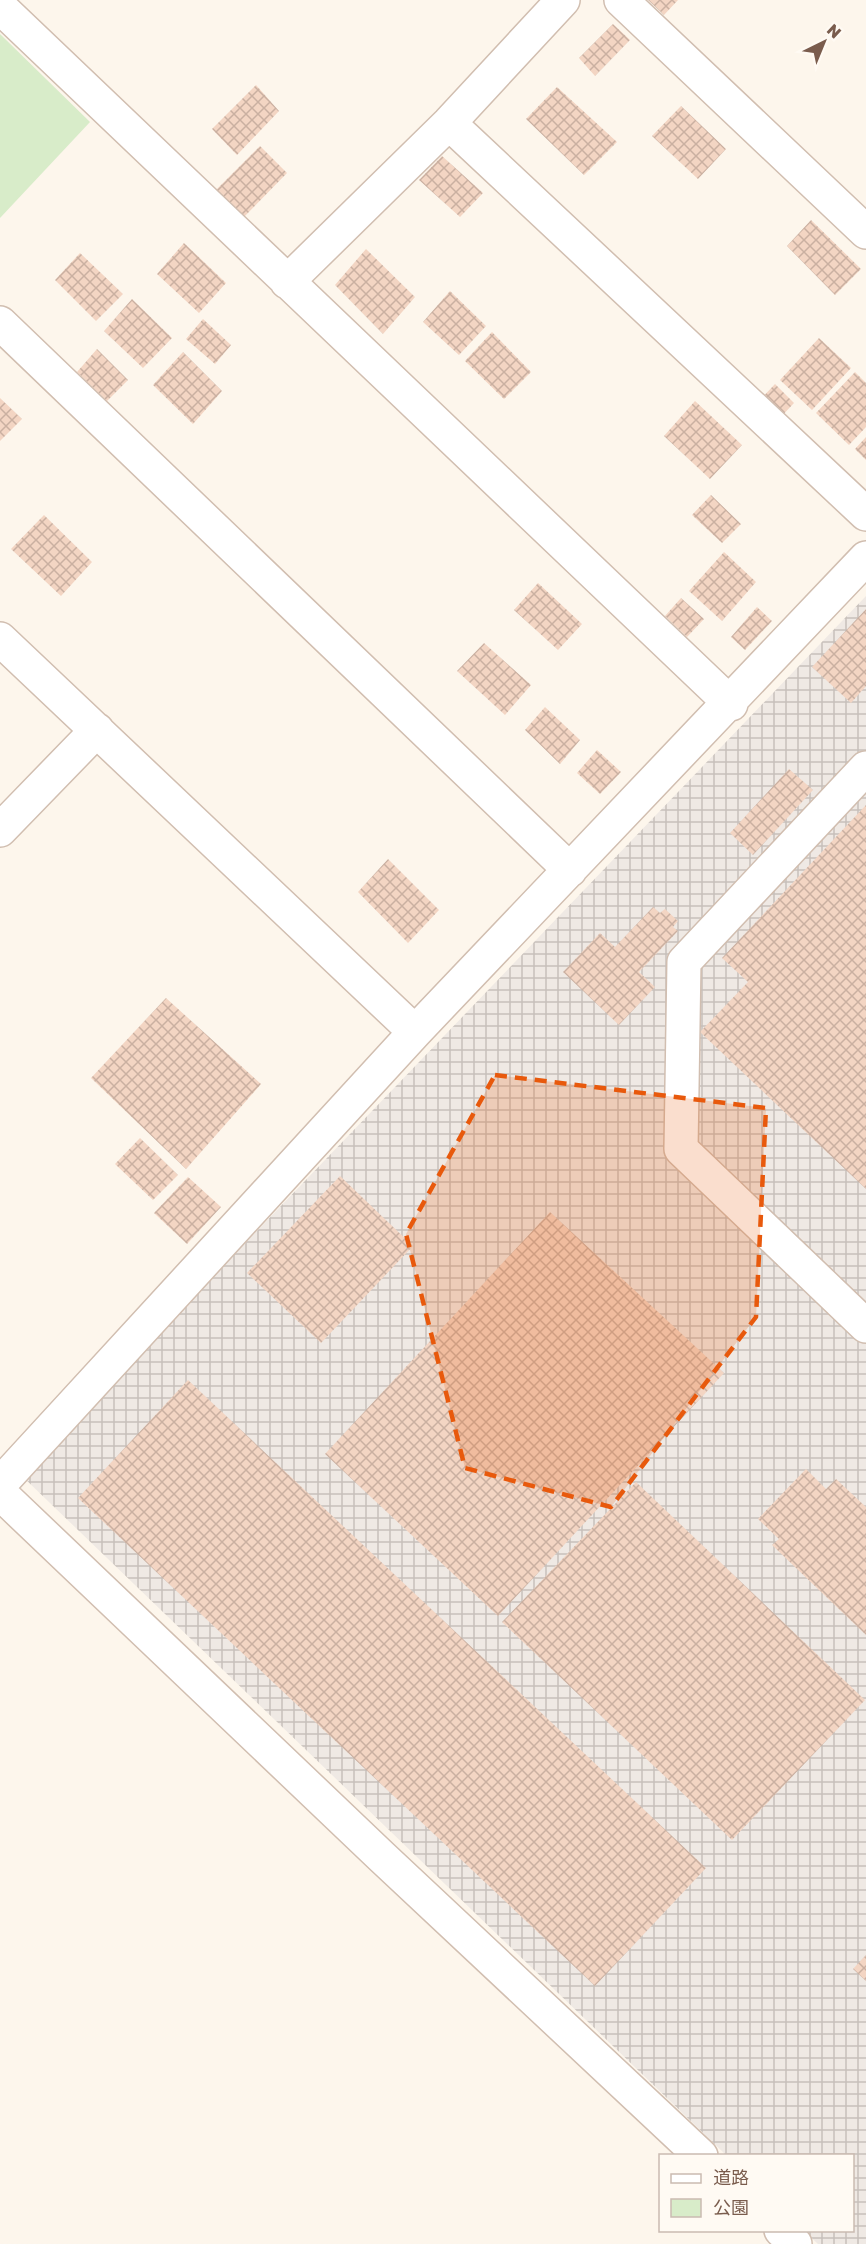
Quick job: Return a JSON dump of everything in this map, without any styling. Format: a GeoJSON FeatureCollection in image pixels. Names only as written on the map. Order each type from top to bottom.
{"type":"FeatureCollection","features":[{"type":"Feature","properties":{"kind":"street"},"geometry":{"type":"LineString","coordinates":[[287,282],[449,123],[564,0]]}},
{"type":"Feature","properties":{"kind":"street"},"geometry":{"type":"LineString","coordinates":[[621,0],[866,232]]}},
{"type":"Feature","properties":{"kind":"street"},"geometry":{"type":"LineString","coordinates":[[0,7],[730,704]]}},
{"type":"Feature","properties":{"kind":"street"},"geometry":{"type":"LineString","coordinates":[[449,123],[866,514]]}},
{"type":"Feature","properties":{"kind":"street"},"geometry":{"type":"LineString","coordinates":[[0,323],[570,870]]}},
{"type":"Feature","properties":{"kind":"street"},"geometry":{"type":"LineString","coordinates":[[0,1484],[415,1032],[730,704],[866,558]]}},
{"type":"Feature","properties":{"kind":"street"},"geometry":{"type":"LineString","coordinates":[[0,639],[415,1032]]}},
{"type":"Feature","properties":{"kind":"street"},"geometry":{"type":"LineString","coordinates":[[0,830],[97,730]]}},
{"type":"Feature","properties":{"kind":"street"},"geometry":{"type":"LineString","coordinates":[[866,768],[684,963],[681,1149],[866,1326]]}},
{"type":"Feature","properties":{"kind":"street"},"geometry":{"type":"LineString","coordinates":[[0,1493],[381,1857],[699,2154]]}},
{"type":"Feature","properties":{"kind":"street"},"geometry":{"type":"LineString","coordinates":[[783,2232],[795,2244]]}},
{"type":"Feature","properties":{"kind":"highlighted area"},"geometry":{"type":"Polygon","coordinates":[[[495,1075],[766,1108],[756,1317],[611,1507],[465,1468],[406,1234],[495,1075]]]}},
{"type":"Feature","properties":{"kind":"shaded area"},"geometry":{"type":"Polygon","coordinates":[[[866,596],[866,2244],[818,2244],[805,2232],[854,2232],[854,2154],[725,2154],[22,1476],[866,596]]]}},
{"type":"Feature","properties":{"kind":"green space"},"geometry":{"type":"Polygon","coordinates":[[[0,34],[90,122],[0,218],[0,34]]]}},
{"type":"Feature","properties":{"kind":"building"},"geometry":{"type":"Polygon","coordinates":[[[648,0],[678,0],[664,15],[648,0]]]}},
{"type":"Feature","properties":{"kind":"building"},"geometry":{"type":"Polygon","coordinates":[[[613,24],[630,40],[595,76],[579,58],[613,24]]]}},
{"type":"Feature","properties":{"kind":"building"},"geometry":{"type":"Polygon","coordinates":[[[256,85],[279,111],[237,155],[212,129],[256,85]]]}},
{"type":"Feature","properties":{"kind":"building"},"geometry":{"type":"Polygon","coordinates":[[[557,87],[617,142],[584,175],[526,119],[557,87]]]}},
{"type":"Feature","properties":{"kind":"building"},"geometry":{"type":"Polygon","coordinates":[[[681,106],[726,149],[698,179],[652,136],[681,106]]]}},
{"type":"Feature","properties":{"kind":"building"},"geometry":{"type":"Polygon","coordinates":[[[260,146],[287,173],[242,219],[215,191],[260,146]]]}},
{"type":"Feature","properties":{"kind":"building"},"geometry":{"type":"Polygon","coordinates":[[[442,156],[483,193],[460,217],[419,180],[442,156]]]}},
{"type":"Feature","properties":{"kind":"building"},"geometry":{"type":"Polygon","coordinates":[[[811,220],[861,269],[835,295],[787,246],[811,220]]]}},
{"type":"Feature","properties":{"kind":"building"},"geometry":{"type":"Polygon","coordinates":[[[184,243],[226,283],[199,313],[157,274],[184,243]]]}},
{"type":"Feature","properties":{"kind":"building"},"geometry":{"type":"Polygon","coordinates":[[[366,249],[415,297],[383,334],[335,285],[366,249]]]}},
{"type":"Feature","properties":{"kind":"building"},"geometry":{"type":"Polygon","coordinates":[[[80,253],[123,294],[96,321],[55,280],[80,253]]]}},
{"type":"Feature","properties":{"kind":"building"},"geometry":{"type":"Polygon","coordinates":[[[450,291],[486,326],[459,355],[423,322],[450,291]]]}},
{"type":"Feature","properties":{"kind":"building"},"geometry":{"type":"Polygon","coordinates":[[[132,299],[172,338],[143,368],[104,331],[132,299]]]}},
{"type":"Feature","properties":{"kind":"building"},"geometry":{"type":"Polygon","coordinates":[[[203,319],[231,345],[215,364],[186,339],[203,319]]]}},
{"type":"Feature","properties":{"kind":"building"},"geometry":{"type":"Polygon","coordinates":[[[492,332],[531,372],[504,399],[465,361],[492,332]]]}},
{"type":"Feature","properties":{"kind":"building"},"geometry":{"type":"Polygon","coordinates":[[[819,338],[851,368],[812,410],[780,380],[819,338]]]}},
{"type":"Feature","properties":{"kind":"building"},"geometry":{"type":"Polygon","coordinates":[[[97,349],[128,380],[107,401],[77,372],[97,349]]]}},
{"type":"Feature","properties":{"kind":"building"},"geometry":{"type":"Polygon","coordinates":[[[183,352],[222,391],[193,424],[153,385],[183,352]]]}},
{"type":"Feature","properties":{"kind":"building"},"geometry":{"type":"Polygon","coordinates":[[[855,372],[866,383],[866,427],[849,445],[816,413],[855,372]]]}},
{"type":"Feature","properties":{"kind":"building"},"geometry":{"type":"Polygon","coordinates":[[[775,384],[794,403],[779,419],[759,401],[775,384]]]}},
{"type":"Feature","properties":{"kind":"building"},"geometry":{"type":"Polygon","coordinates":[[[0,398],[22,419],[0,441],[0,398]]]}},
{"type":"Feature","properties":{"kind":"building"},"geometry":{"type":"Polygon","coordinates":[[[695,401],[742,445],[710,479],[664,436],[695,401]]]}},
{"type":"Feature","properties":{"kind":"building"},"geometry":{"type":"Polygon","coordinates":[[[866,437],[866,460],[855,449],[866,437]]]}},
{"type":"Feature","properties":{"kind":"building"},"geometry":{"type":"Polygon","coordinates":[[[711,495],[741,524],[722,543],[692,515],[711,495]]]}},
{"type":"Feature","properties":{"kind":"building"},"geometry":{"type":"Polygon","coordinates":[[[44,515],[92,562],[61,596],[11,549],[44,515]]]}},
{"type":"Feature","properties":{"kind":"building"},"geometry":{"type":"Polygon","coordinates":[[[724,552],[756,582],[722,621],[689,591],[724,552]]]}},
{"type":"Feature","properties":{"kind":"building"},"geometry":{"type":"Polygon","coordinates":[[[538,583],[582,624],[558,650],[514,610],[538,583]]]}},
{"type":"Feature","properties":{"kind":"building"},"geometry":{"type":"Polygon","coordinates":[[[681,598],[704,619],[687,637],[665,616],[681,598]]]}},
{"type":"Feature","properties":{"kind":"building"},"geometry":{"type":"Polygon","coordinates":[[[757,607],[772,621],[745,650],[731,637],[757,607]]]}},
{"type":"Feature","properties":{"kind":"building"},"geometry":{"type":"Polygon","coordinates":[[[866,609],[866,686],[851,703],[812,667],[866,609]]]}},
{"type":"Feature","properties":{"kind":"building"},"geometry":{"type":"Polygon","coordinates":[[[484,643],[531,685],[505,715],[457,671],[484,643]]]}},
{"type":"Feature","properties":{"kind":"building"},"geometry":{"type":"Polygon","coordinates":[[[545,707],[580,740],[560,764],[525,730],[545,707]]]}},
{"type":"Feature","properties":{"kind":"building"},"geometry":{"type":"Polygon","coordinates":[[[597,750],[621,772],[600,794],[577,773],[597,750]]]}},
{"type":"Feature","properties":{"kind":"building"},"geometry":{"type":"Polygon","coordinates":[[[789,769],[813,790],[753,855],[730,833],[789,769]]]}},
{"type":"Feature","properties":{"kind":"building"},"geometry":{"type":"Polygon","coordinates":[[[866,805],[866,1189],[700,1032],[748,982],[722,958],[866,805]]]}},
{"type":"Feature","properties":{"kind":"building"},"geometry":{"type":"Polygon","coordinates":[[[388,859],[439,910],[408,943],[358,892],[388,859]]]}},
{"type":"Feature","properties":{"kind":"building"},"geometry":{"type":"Polygon","coordinates":[[[653,907],[660,913],[665,909],[678,921],[673,927],[678,931],[639,972],[655,987],[619,1025],[563,972],[600,933],[615,947],[653,907]]]}},
{"type":"Feature","properties":{"kind":"building"},"geometry":{"type":"Polygon","coordinates":[[[166,998],[261,1084],[186,1169],[91,1078],[166,998]]]}},
{"type":"Feature","properties":{"kind":"building"},"geometry":{"type":"Polygon","coordinates":[[[140,1138],[178,1175],[153,1200],[115,1164],[140,1138]]]}},
{"type":"Feature","properties":{"kind":"building"},"geometry":{"type":"Polygon","coordinates":[[[340,1176],[413,1246],[321,1343],[247,1273],[340,1176]]]}},
{"type":"Feature","properties":{"kind":"building"},"geometry":{"type":"Polygon","coordinates":[[[188,1177],[221,1207],[187,1244],[154,1213],[188,1177]]]}},
{"type":"Feature","properties":{"kind":"building"},"geometry":{"type":"Polygon","coordinates":[[[550,1212],[724,1373],[498,1616],[325,1454],[550,1212]]]}},
{"type":"Feature","properties":{"kind":"building"},"geometry":{"type":"Polygon","coordinates":[[[188,1380],[706,1868],[595,1986],[78,1498],[188,1380]]]}},
{"type":"Feature","properties":{"kind":"building"},"geometry":{"type":"Polygon","coordinates":[[[806,1469],[826,1489],[836,1479],[866,1507],[866,1635],[772,1545],[779,1539],[758,1519],[806,1469]]]}},
{"type":"Feature","properties":{"kind":"building"},"geometry":{"type":"Polygon","coordinates":[[[636,1482],[865,1700],[732,1840],[502,1622],[636,1482]]]}},
{"type":"Feature","properties":{"kind":"building"},"geometry":{"type":"Polygon","coordinates":[[[866,1955],[866,1981],[853,1969],[866,1955]]]}}]}
